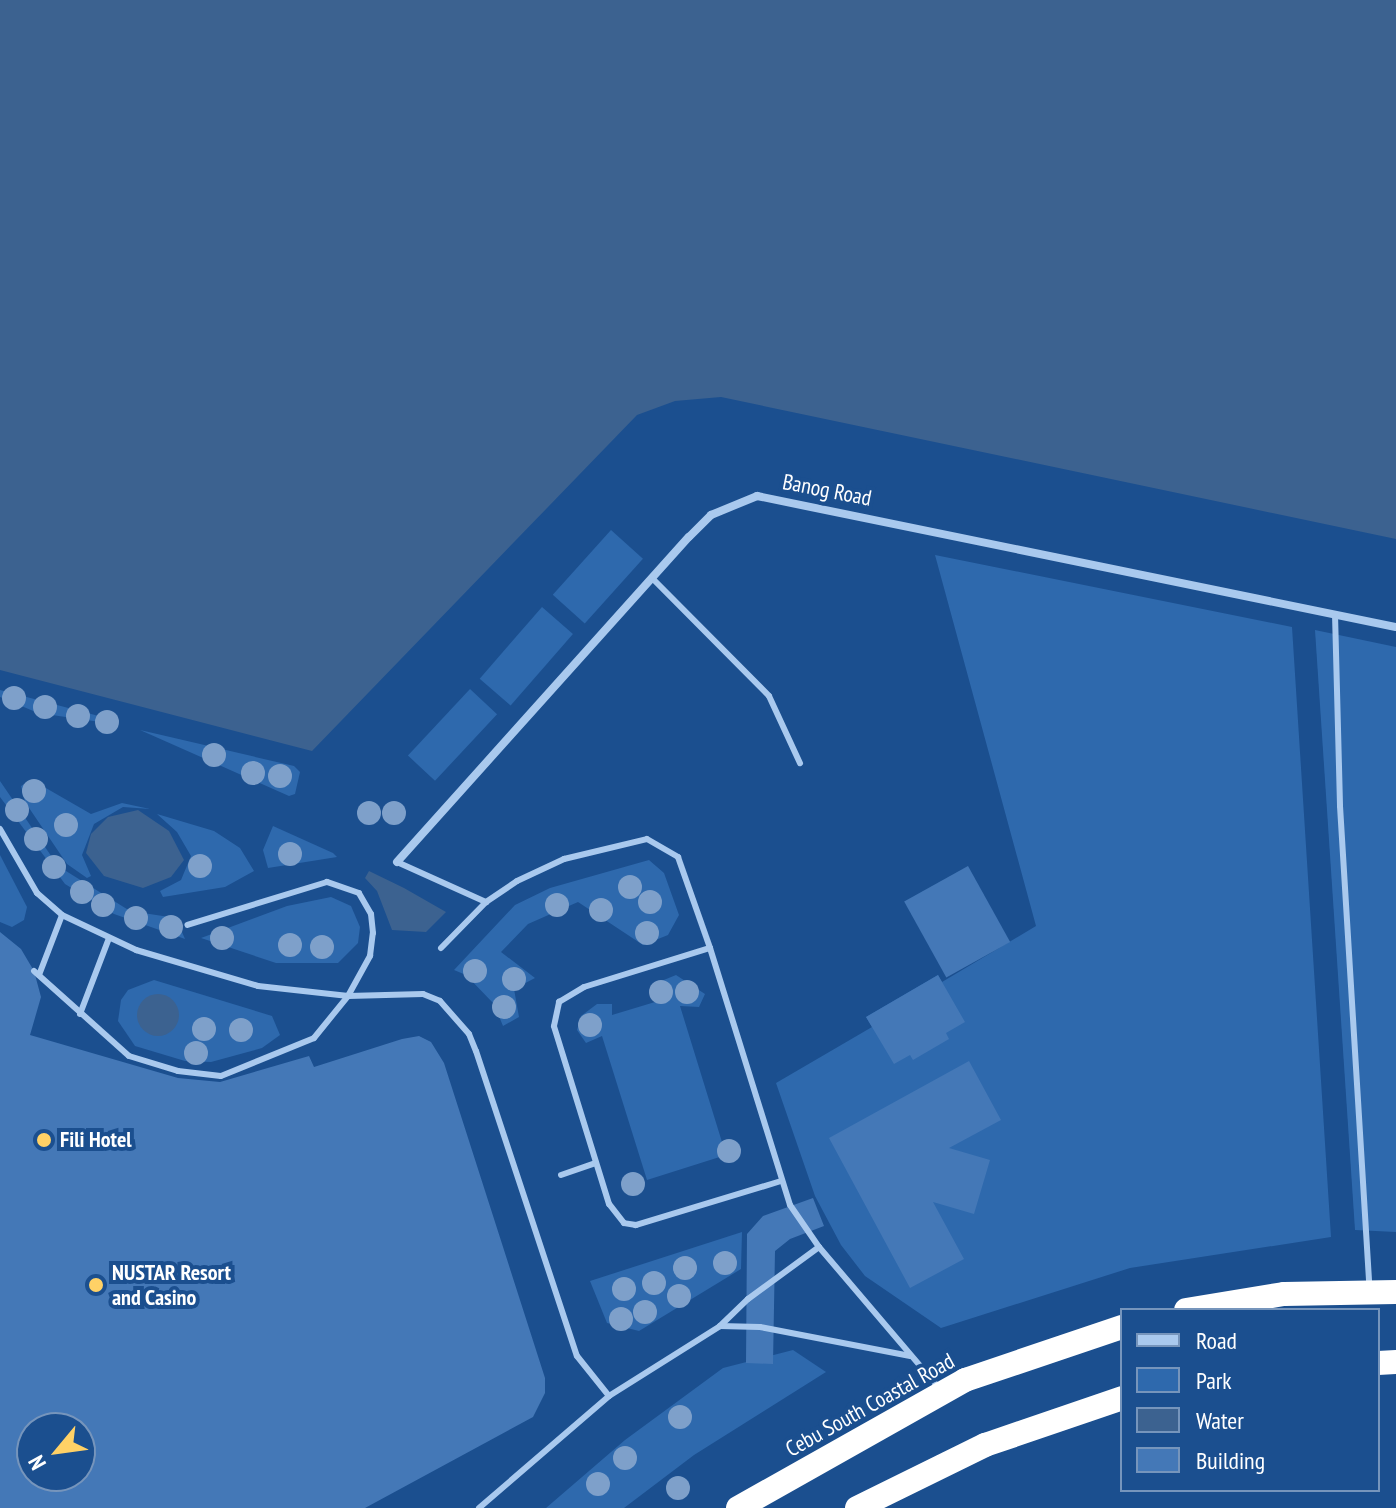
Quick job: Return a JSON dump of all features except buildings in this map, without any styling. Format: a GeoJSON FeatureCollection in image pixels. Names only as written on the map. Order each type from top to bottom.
{"type":"FeatureCollection","features":[{"type":"Feature","properties":{"kind":"highway"},"geometry":{"type":"LineString","coordinates":[[1198,1308],[1284,1294],[1396,1292]]}},
{"type":"Feature","properties":{"kind":"highway","name":"Cebu South Coastal Road"},"geometry":{"type":"LineString","coordinates":[[738,1508],[942,1392],[1120,1328]]}},
{"type":"Feature","properties":{"kind":"highway"},"geometry":{"type":"LineString","coordinates":[[857,1508],[985,1445],[1120,1399]]}},
{"type":"Feature","properties":{"kind":"street","name":"Banog Road"},"geometry":{"type":"LineString","coordinates":[[397,862],[652,578],[711,515],[733,502],[767,497],[1396,627]]}},
{"type":"Feature","properties":{"kind":"lane"},"geometry":{"type":"LineString","coordinates":[[652,578],[735,656],[769,696],[800,763]]}},
{"type":"Feature","properties":{"kind":"lane"},"geometry":{"type":"LineString","coordinates":[[1335,614],[1340,806],[1369,1293]]}},
{"type":"Feature","properties":{"kind":"lane"},"geometry":{"type":"LineString","coordinates":[[0,829],[37,893],[62,915],[109,938],[258,986],[348,996],[423,994],[440,1001],[469,1034],[577,1356],[609,1396]]}},
{"type":"Feature","properties":{"kind":"lane"},"geometry":{"type":"LineString","coordinates":[[441,948],[486,902],[564,859],[647,839],[678,857],[710,948],[781,1181],[819,1247],[942,1392]]}},
{"type":"Feature","properties":{"kind":"lane"},"geometry":{"type":"LineString","coordinates":[[397,862],[486,902]]}},
{"type":"Feature","properties":{"kind":"lane"},"geometry":{"type":"LineString","coordinates":[[62,915],[36,973],[129,1056],[208,1077],[303,1045],[348,996],[370,956],[373,933],[371,914],[359,893],[327,882],[187,925]]}},
{"type":"Feature","properties":{"kind":"lane"},"geometry":{"type":"LineString","coordinates":[[80,1014],[109,938]]}},
{"type":"Feature","properties":{"kind":"lane"},"geometry":{"type":"LineString","coordinates":[[710,948],[584,987],[559,1002],[554,1026],[615,1215],[636,1225],[781,1181]]}},
{"type":"Feature","properties":{"kind":"lane"},"geometry":{"type":"LineString","coordinates":[[561,1175],[596,1163]]}},
{"type":"Feature","properties":{"kind":"lane"},"geometry":{"type":"LineString","coordinates":[[469,1508],[481,1505],[609,1396],[720,1326],[748,1299],[819,1247]]}},
{"type":"Feature","properties":{"kind":"lane"},"geometry":{"type":"LineString","coordinates":[[720,1326],[760,1327],[911,1356]]}},
{"type":"Feature","properties":{"kind":"green space"},"geometry":{"type":"Polygon","coordinates":[[[611,530],[643,559],[585,623],[553,595],[611,530]]]}},
{"type":"Feature","properties":{"kind":"green space"},"geometry":{"type":"Polygon","coordinates":[[[935,555],[1292,627],[1331,1237],[1130,1268],[941,1328],[865,1276],[841,1245],[815,1196],[776,1083],[872,1027],[866,1017],[938,975],[942,982],[1036,926],[935,555]]]}},
{"type":"Feature","properties":{"kind":"green space"},"geometry":{"type":"Polygon","coordinates":[[[542,607],[573,634],[511,706],[480,679],[542,607]]]}},
{"type":"Feature","properties":{"kind":"green space"},"geometry":{"type":"Polygon","coordinates":[[[1315,630],[1396,647],[1396,1232],[1355,1230],[1315,630]]]}},
{"type":"Feature","properties":{"kind":"green space"},"geometry":{"type":"Polygon","coordinates":[[[470,689],[497,714],[435,781],[408,756],[470,689]]]}},
{"type":"Feature","properties":{"kind":"green space"},"geometry":{"type":"Polygon","coordinates":[[[0,690],[95,715],[114,724],[38,713],[0,697],[0,690]]]}},
{"type":"Feature","properties":{"kind":"green space"},"geometry":{"type":"Polygon","coordinates":[[[140,730],[294,766],[300,772],[295,794],[289,796],[140,730]]]}},
{"type":"Feature","properties":{"kind":"green space"},"geometry":{"type":"Polygon","coordinates":[[[32,780],[91,814],[122,803],[150,809],[123,807],[94,824],[82,855],[91,876],[87,878],[67,864],[25,802],[21,786],[32,780]]]}},
{"type":"Feature","properties":{"kind":"green space"},"geometry":{"type":"Polygon","coordinates":[[[0,781],[58,866],[130,911],[176,918],[185,939],[114,914],[65,884],[0,797],[0,781]]]}},
{"type":"Feature","properties":{"kind":"green space"},"geometry":{"type":"Polygon","coordinates":[[[157,814],[214,831],[240,848],[254,871],[225,887],[163,897],[160,891],[181,880],[191,856],[177,832],[157,814]]]}},
{"type":"Feature","properties":{"kind":"green space"},"geometry":{"type":"Polygon","coordinates":[[[273,826],[337,857],[268,868],[263,850],[273,826]]]}},
{"type":"Feature","properties":{"kind":"green space"},"geometry":{"type":"Polygon","coordinates":[[[0,855],[27,907],[24,920],[12,927],[0,922],[0,855]]]}},
{"type":"Feature","properties":{"kind":"green space"},"geometry":{"type":"Polygon","coordinates":[[[649,860],[664,873],[679,915],[668,935],[643,945],[578,902],[528,924],[501,952],[535,978],[514,989],[519,1017],[503,1026],[494,1004],[466,975],[454,970],[515,905],[550,888],[649,860]]]}},
{"type":"Feature","properties":{"kind":"green space"},"geometry":{"type":"Polygon","coordinates":[[[331,897],[351,906],[360,927],[358,943],[338,963],[276,963],[201,938],[287,906],[331,897]]]}},
{"type":"Feature","properties":{"kind":"green space"},"geometry":{"type":"Polygon","coordinates":[[[676,975],[705,994],[699,1007],[680,1006],[726,1155],[647,1180],[602,1036],[586,1043],[577,1030],[581,1016],[597,1004],[612,1004],[612,1015],[655,1002],[650,994],[654,984],[676,975]]]}},
{"type":"Feature","properties":{"kind":"green space"},"geometry":{"type":"Polygon","coordinates":[[[154,980],[272,1016],[280,1035],[262,1048],[211,1062],[185,1061],[135,1046],[118,1021],[121,1000],[128,990],[154,980]]]}},
{"type":"Feature","properties":{"kind":"green space"},"geometry":{"type":"Polygon","coordinates":[[[742,1232],[741,1269],[639,1331],[607,1323],[590,1281],[742,1232]]]}},
{"type":"Feature","properties":{"kind":"green space"},"geometry":{"type":"Polygon","coordinates":[[[793,1350],[826,1372],[694,1455],[624,1508],[546,1508],[625,1440],[723,1368],[793,1350]]]}},
{"type":"Feature","properties":{"kind":"water"},"geometry":{"type":"Polygon","coordinates":[[[0,0],[1396,0],[1396,539],[721,397],[675,401],[637,415],[312,751],[0,670],[0,0]]]}},
{"type":"Feature","properties":{"kind":"water"},"geometry":{"type":"Polygon","coordinates":[[[138,810],[169,831],[184,860],[171,877],[143,888],[104,876],[86,853],[91,834],[108,817],[138,810]]]}},
{"type":"Feature","properties":{"kind":"water"},"geometry":{"type":"Polygon","coordinates":[[[369,871],[446,912],[426,932],[392,930],[377,891],[365,878],[369,871]]]}},
{"type":"Feature","properties":{"kind":"water"},"geometry":{"type":"Polygon","coordinates":[[[158,994],[173,1000],[179,1015],[173,1030],[158,1036],[143,1030],[137,1015],[143,1000],[158,994]]]}},
{"type":"Feature","properties":{"kind":"place","name":"Fili Hotel"},"geometry":{"type":"Point","coordinates":[44,1140]}},
{"type":"Feature","properties":{"kind":"place","name":"NUSTAR Resort and Casino"},"geometry":{"type":"Point","coordinates":[96,1285]}}]}
